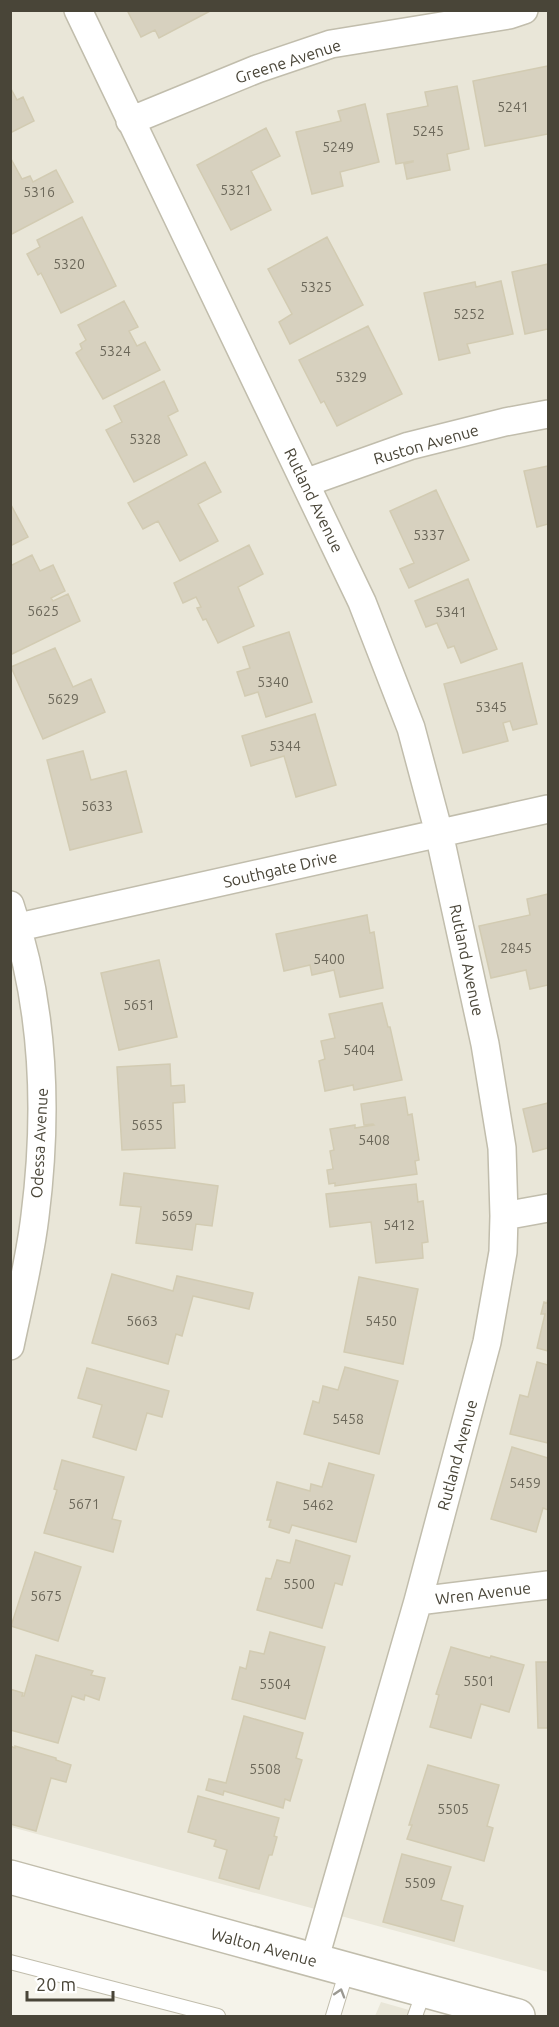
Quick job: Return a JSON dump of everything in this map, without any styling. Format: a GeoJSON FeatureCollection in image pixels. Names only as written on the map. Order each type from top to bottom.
{"type":"FeatureCollection","features":[{"type":"Feature","properties":{"kind":"street","name":"Rutland Avenue"},"geometry":{"type":"LineString","coordinates":[[78,10],[362,602],[411,728],[439,833],[485,1044],[501,1149],[503,1252],[487,1342],[418,1601],[314,1961]]}},
{"type":"Feature","properties":{"kind":"street","name":"Greene Avenue"},"geometry":{"type":"LineString","coordinates":[[130,121],[257,69],[330,44],[509,15],[524,10]]}},
{"type":"Feature","properties":{"kind":"street","name":"Ruston Avenue"},"geometry":{"type":"LineString","coordinates":[[305,483],[409,446],[505,422],[549,414]]}},
{"type":"Feature","properties":{"kind":"street","name":"Southgate Drive"},"geometry":{"type":"LineString","coordinates":[[13,920],[549,809]]}},
{"type":"Feature","properties":{"kind":"street","name":"Odessa Avenue"},"geometry":{"type":"LineString","coordinates":[[10,1346],[35,1218],[42,1141],[42,1074],[30,981],[13,920]]}},
{"type":"Feature","properties":{"kind":"street"},"geometry":{"type":"LineString","coordinates":[[504,1216],[549,1208]]}},
{"type":"Feature","properties":{"kind":"street","name":"Wren Avenue"},"geometry":{"type":"LineString","coordinates":[[418,1601],[549,1585]]}},
{"type":"Feature","properties":{"kind":"street","name":"Walton Avenue"},"geometry":{"type":"LineString","coordinates":[[10,1877],[347,1970],[420,2004],[518,2016]]}},
{"type":"Feature","properties":{"kind":"lane"},"geometry":{"type":"LineString","coordinates":[[10,1962],[218,2016]]}},
{"type":"Feature","properties":{"kind":"lane"},"geometry":{"type":"LineString","coordinates":[[333,2016],[347,1970]]}},
{"type":"Feature","properties":{"kind":"shaded area"},"geometry":{"type":"Polygon","coordinates":[[[10,11],[548,11],[548,1972],[11,1827],[10,11]]]}},
{"type":"Feature","properties":{"kind":"shaded area"},"geometry":{"type":"Polygon","coordinates":[[[381,2002],[430,2016],[375,2016],[381,2002]]]}},
{"type":"Feature","properties":{"kind":"building"},"geometry":{"type":"Polygon","coordinates":[[[127,10],[212,10],[159,38],[155,30],[141,37],[127,10]]]}},
{"type":"Feature","properties":{"kind":"building"},"geometry":{"type":"Polygon","coordinates":[[[548,66],[548,134],[485,146],[473,81],[548,66]]]}},
{"type":"Feature","properties":{"kind":"building"},"geometry":{"type":"Polygon","coordinates":[[[457,86],[469,149],[447,154],[450,170],[407,179],[404,164],[413,161],[396,164],[387,114],[428,106],[425,92],[457,86]]]}},
{"type":"Feature","properties":{"kind":"building"},"geometry":{"type":"Polygon","coordinates":[[[10,87],[17,100],[23,97],[34,121],[10,133],[10,87]]]}},
{"type":"Feature","properties":{"kind":"building"},"geometry":{"type":"Polygon","coordinates":[[[365,104],[379,162],[340,172],[343,186],[312,194],[296,132],[341,121],[338,111],[365,104]]]}},
{"type":"Feature","properties":{"kind":"building"},"geometry":{"type":"Polygon","coordinates":[[[266,128],[280,156],[251,171],[271,210],[231,230],[197,165],[266,128]]]}},
{"type":"Feature","properties":{"kind":"building"},"geometry":{"type":"Polygon","coordinates":[[[10,157],[22,179],[30,176],[33,182],[56,170],[73,202],[10,235],[10,157]]]}},
{"type":"Feature","properties":{"kind":"building"},"geometry":{"type":"Polygon","coordinates":[[[82,217],[116,286],[61,313],[41,273],[38,275],[27,254],[40,247],[37,240],[82,217]]]}},
{"type":"Feature","properties":{"kind":"building"},"geometry":{"type":"Polygon","coordinates":[[[327,237],[363,305],[290,344],[279,322],[292,314],[268,269],[327,237]]]}},
{"type":"Feature","properties":{"kind":"building"},"geometry":{"type":"Polygon","coordinates":[[[548,264],[548,329],[525,334],[512,272],[548,264]]]}},
{"type":"Feature","properties":{"kind":"building"},"geometry":{"type":"Polygon","coordinates":[[[501,281],[513,334],[467,344],[470,353],[439,360],[424,293],[475,282],[476,287],[501,281]]]}},
{"type":"Feature","properties":{"kind":"building"},"geometry":{"type":"Polygon","coordinates":[[[124,301],[138,327],[129,331],[137,346],[145,342],[160,370],[103,399],[76,353],[82,349],[80,344],[86,340],[78,325],[124,301]]]}},
{"type":"Feature","properties":{"kind":"building"},"geometry":{"type":"Polygon","coordinates":[[[368,326],[402,394],[337,426],[324,401],[321,403],[299,360],[368,326]]]}},
{"type":"Feature","properties":{"kind":"building"},"geometry":{"type":"Polygon","coordinates":[[[164,381],[178,411],[168,416],[187,455],[134,482],[106,430],[122,422],[114,406],[164,381]]]}},
{"type":"Feature","properties":{"kind":"building"},"geometry":{"type":"Polygon","coordinates":[[[205,462],[221,492],[198,504],[218,541],[180,561],[158,521],[143,529],[128,503],[205,462]]]}},
{"type":"Feature","properties":{"kind":"building"},"geometry":{"type":"Polygon","coordinates":[[[548,466],[548,524],[537,527],[524,471],[548,466]]]}},
{"type":"Feature","properties":{"kind":"building"},"geometry":{"type":"Polygon","coordinates":[[[436,490],[469,560],[409,588],[400,569],[414,563],[390,511],[436,490]]]}},
{"type":"Feature","properties":{"kind":"building"},"geometry":{"type":"Polygon","coordinates":[[[10,503],[28,537],[10,546],[10,503]]]}},
{"type":"Feature","properties":{"kind":"building"},"geometry":{"type":"Polygon","coordinates":[[[249,545],[263,574],[238,587],[254,626],[218,643],[206,619],[203,620],[197,608],[201,607],[196,597],[183,603],[174,583],[249,545]]]}},
{"type":"Feature","properties":{"kind":"building"},"geometry":{"type":"Polygon","coordinates":[[[32,555],[40,571],[53,565],[65,591],[51,598],[53,601],[68,594],[80,621],[10,655],[10,566],[32,555]]]}},
{"type":"Feature","properties":{"kind":"building"},"geometry":{"type":"Polygon","coordinates":[[[468,579],[497,649],[461,663],[454,646],[448,648],[437,623],[426,627],[415,601],[468,579]]]}},
{"type":"Feature","properties":{"kind":"building"},"geometry":{"type":"Polygon","coordinates":[[[289,632],[312,702],[266,717],[258,692],[245,696],[237,672],[250,668],[243,647],[289,632]]]}},
{"type":"Feature","properties":{"kind":"building"},"geometry":{"type":"Polygon","coordinates":[[[55,648],[73,687],[91,679],[105,712],[43,739],[11,667],[55,648]]]}},
{"type":"Feature","properties":{"kind":"building"},"geometry":{"type":"Polygon","coordinates":[[[522,663],[537,724],[513,730],[510,721],[503,723],[508,741],[463,753],[444,684],[522,663]]]}},
{"type":"Feature","properties":{"kind":"building"},"geometry":{"type":"Polygon","coordinates":[[[315,714],[336,785],[296,797],[284,756],[251,766],[242,736],[315,714]]]}},
{"type":"Feature","properties":{"kind":"building"},"geometry":{"type":"Polygon","coordinates":[[[83,751],[91,780],[126,771],[142,832],[70,850],[47,760],[83,751]]]}},
{"type":"Feature","properties":{"kind":"building"},"geometry":{"type":"Polygon","coordinates":[[[548,894],[548,985],[530,989],[526,970],[491,978],[479,926],[530,915],[527,899],[548,894]]]}},
{"type":"Feature","properties":{"kind":"building"},"geometry":{"type":"Polygon","coordinates":[[[367,915],[370,933],[374,932],[383,988],[340,997],[334,970],[312,975],[310,965],[284,971],[276,934],[367,915]]]}},
{"type":"Feature","properties":{"kind":"building"},"geometry":{"type":"Polygon","coordinates":[[[159,960],[177,1037],[119,1050],[101,973],[159,960]]]}},
{"type":"Feature","properties":{"kind":"building"},"geometry":{"type":"Polygon","coordinates":[[[382,1003],[402,1080],[354,1090],[353,1085],[325,1091],[319,1061],[325,1059],[321,1041],[335,1038],[329,1014],[382,1003]]]}},
{"type":"Feature","properties":{"kind":"building"},"geometry":{"type":"Polygon","coordinates":[[[170,1064],[171,1086],[184,1085],[185,1102],[173,1103],[175,1148],[122,1150],[117,1067],[170,1064]]]}},
{"type":"Feature","properties":{"kind":"building"},"geometry":{"type":"Polygon","coordinates":[[[405,1097],[408,1115],[412,1114],[419,1160],[415,1161],[417,1174],[335,1186],[335,1183],[329,1184],[327,1170],[333,1169],[330,1151],[334,1150],[330,1129],[374,1125],[364,1125],[361,1104],[405,1097]]]}},
{"type":"Feature","properties":{"kind":"building"},"geometry":{"type":"Polygon","coordinates":[[[548,1103],[548,1148],[533,1152],[523,1109],[548,1103]]]}},
{"type":"Feature","properties":{"kind":"building"},"geometry":{"type":"Polygon","coordinates":[[[124,1173],[218,1186],[212,1226],[196,1224],[192,1250],[136,1243],[141,1207],[120,1205],[124,1173]]]}},
{"type":"Feature","properties":{"kind":"building"},"geometry":{"type":"Polygon","coordinates":[[[416,1184],[418,1202],[423,1201],[428,1242],[422,1243],[423,1258],[376,1263],[371,1222],[330,1227],[326,1194],[416,1184]]]}},
{"type":"Feature","properties":{"kind":"building"},"geometry":{"type":"Polygon","coordinates":[[[112,1274],[173,1291],[177,1276],[253,1293],[249,1309],[193,1296],[182,1336],[176,1334],[168,1364],[92,1343],[112,1274]]]}},
{"type":"Feature","properties":{"kind":"building"},"geometry":{"type":"Polygon","coordinates":[[[359,1277],[418,1289],[403,1364],[344,1352],[359,1277]]]}},
{"type":"Feature","properties":{"kind":"building"},"geometry":{"type":"Polygon","coordinates":[[[548,1298],[548,1351],[537,1348],[545,1314],[541,1314],[544,1302],[547,1303],[548,1298]]]}},
{"type":"Feature","properties":{"kind":"building"},"geometry":{"type":"Polygon","coordinates":[[[537,1362],[548,1365],[548,1443],[510,1434],[520,1395],[528,1397],[537,1362]]]}},
{"type":"Feature","properties":{"kind":"building"},"geometry":{"type":"Polygon","coordinates":[[[345,1367],[398,1381],[379,1454],[304,1434],[313,1401],[319,1403],[323,1386],[338,1390],[345,1367]]]}},
{"type":"Feature","properties":{"kind":"building"},"geometry":{"type":"Polygon","coordinates":[[[87,1368],[169,1391],[162,1417],[147,1413],[136,1450],[93,1437],[102,1405],[78,1398],[87,1368]]]}},
{"type":"Feature","properties":{"kind":"building"},"geometry":{"type":"Polygon","coordinates":[[[512,1447],[548,1458],[548,1510],[543,1508],[536,1532],[491,1519],[512,1447]]]}},
{"type":"Feature","properties":{"kind":"building"},"geometry":{"type":"Polygon","coordinates":[[[62,1460],[124,1477],[112,1519],[121,1521],[113,1552],[44,1533],[57,1490],[54,1489],[62,1460]]]}},
{"type":"Feature","properties":{"kind":"building"},"geometry":{"type":"Polygon","coordinates":[[[329,1463],[374,1475],[356,1542],[292,1525],[289,1533],[269,1527],[271,1520],[267,1520],[277,1482],[310,1491],[311,1484],[322,1487],[329,1463]]]}},
{"type":"Feature","properties":{"kind":"building"},"geometry":{"type":"Polygon","coordinates":[[[296,1540],[350,1556],[342,1585],[335,1583],[322,1628],[257,1610],[266,1578],[271,1579],[277,1560],[290,1563],[296,1540]]]}},
{"type":"Feature","properties":{"kind":"building"},"geometry":{"type":"Polygon","coordinates":[[[35,1552],[81,1567],[58,1641],[11,1626],[35,1552]]]}},
{"type":"Feature","properties":{"kind":"building"},"geometry":{"type":"Polygon","coordinates":[[[270,1632],[325,1647],[305,1719],[232,1699],[240,1667],[246,1669],[250,1651],[264,1654],[270,1632]]]}},
{"type":"Feature","properties":{"kind":"building"},"geometry":{"type":"Polygon","coordinates":[[[451,1647],[524,1665],[509,1712],[481,1704],[471,1738],[430,1727],[439,1695],[436,1694],[451,1647]]]}},
{"type":"Feature","properties":{"kind":"building"},"geometry":{"type":"Polygon","coordinates":[[[36,1655],[93,1671],[91,1675],[105,1678],[99,1700],[85,1695],[84,1700],[72,1696],[58,1743],[10,1730],[10,1689],[23,1693],[22,1696],[24,1696],[36,1655]]]}},
{"type":"Feature","properties":{"kind":"building"},"geometry":{"type":"Polygon","coordinates":[[[536,1662],[548,1662],[548,1728],[538,1728],[536,1662]]]}},
{"type":"Feature","properties":{"kind":"building"},"geometry":{"type":"Polygon","coordinates":[[[244,1716],[303,1733],[296,1758],[302,1760],[290,1801],[285,1799],[283,1808],[224,1791],[223,1795],[206,1790],[209,1779],[226,1783],[244,1716]]]}},
{"type":"Feature","properties":{"kind":"building"},"geometry":{"type":"Polygon","coordinates":[[[10,1746],[56,1758],[56,1760],[71,1765],[66,1782],[51,1778],[36,1831],[10,1824],[10,1746]]]}},
{"type":"Feature","properties":{"kind":"building"},"geometry":{"type":"Polygon","coordinates":[[[428,1765],[499,1785],[487,1826],[493,1828],[484,1861],[407,1839],[412,1825],[409,1825],[428,1765]]]}},
{"type":"Feature","properties":{"kind":"building"},"geometry":{"type":"Polygon","coordinates":[[[198,1796],[279,1818],[272,1855],[269,1855],[259,1889],[219,1878],[227,1850],[214,1846],[216,1840],[188,1832],[198,1796]]]}},
{"type":"Feature","properties":{"kind":"building"},"geometry":{"type":"Polygon","coordinates":[[[402,1854],[451,1867],[441,1900],[463,1906],[454,1941],[383,1922],[402,1854]]]}}]}
